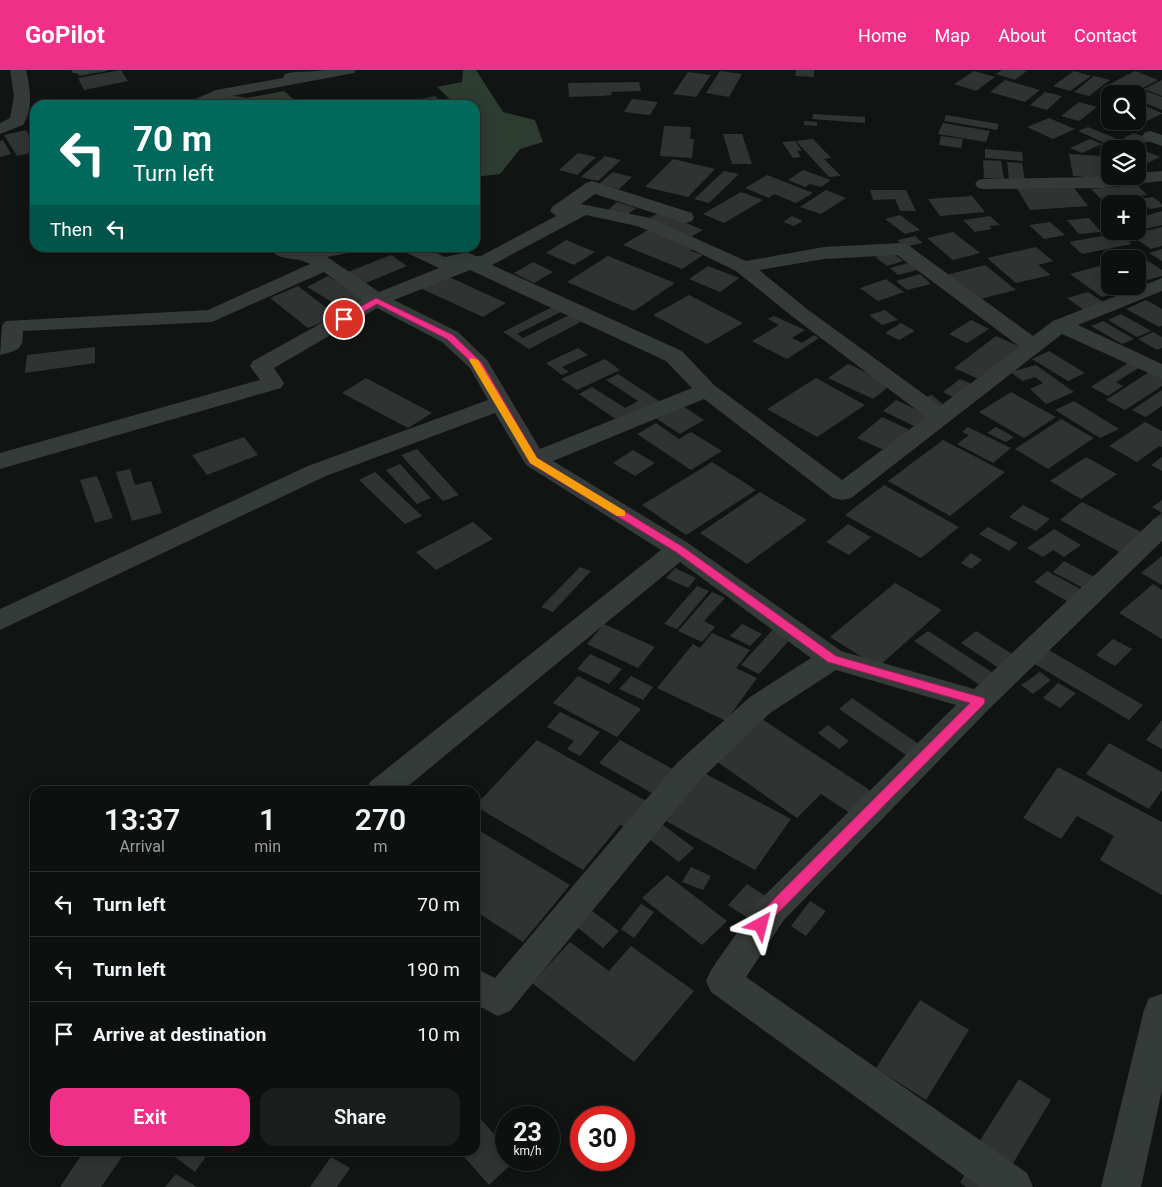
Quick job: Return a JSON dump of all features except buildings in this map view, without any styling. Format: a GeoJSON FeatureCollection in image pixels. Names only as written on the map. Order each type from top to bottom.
{"type":"FeatureCollection","features":[{"type":"Feature","properties":{"kind":"street"},"geometry":{"type":"LineString","coordinates":[[0,129],[17,121],[22,110],[24,95],[18,70]]}},
{"type":"Feature","properties":{"kind":"street"},"geometry":{"type":"LineString","coordinates":[[79,70],[84,70]]}},
{"type":"Feature","properties":{"kind":"street"},"geometry":{"type":"LineString","coordinates":[[207,100],[222,93],[348,70]]}},
{"type":"Feature","properties":{"kind":"street"},"geometry":{"type":"LineString","coordinates":[[252,74],[310,78]]}},
{"type":"Feature","properties":{"kind":"street"},"geometry":{"type":"LineString","coordinates":[[984,184],[1103,183],[1162,176]]}},
{"type":"Feature","properties":{"kind":"street"},"geometry":{"type":"LineString","coordinates":[[420,252],[442,264],[482,254],[560,210],[592,187],[685,217]]}},
{"type":"Feature","properties":{"kind":"street"},"geometry":{"type":"LineString","coordinates":[[0,461],[273,383],[261,366],[376,300],[470,263],[486,262],[584,209],[643,222],[694,243],[743,267],[800,313],[940,417]]}},
{"type":"Feature","properties":{"kind":"street"},"geometry":{"type":"LineString","coordinates":[[743,267],[824,253],[901,249],[1034,347]]}},
{"type":"Feature","properties":{"kind":"street"},"geometry":{"type":"LineString","coordinates":[[285,252],[316,259],[376,300],[450,337],[478,365],[534,460],[679,549],[832,659],[979,701]]}},
{"type":"Feature","properties":{"kind":"street"},"geometry":{"type":"LineString","coordinates":[[0,348],[12,344],[13,325],[212,316],[316,259],[335,252]]}},
{"type":"Feature","properties":{"kind":"street"},"geometry":{"type":"LineString","coordinates":[[470,263],[674,356],[706,390],[842,492],[1034,347],[1060,325],[1162,284]]}},
{"type":"Feature","properties":{"kind":"street"},"geometry":{"type":"LineString","coordinates":[[1060,325],[1162,372]]}},
{"type":"Feature","properties":{"kind":"street"},"geometry":{"type":"LineString","coordinates":[[534,460],[706,390]]}},
{"type":"Feature","properties":{"kind":"street"},"geometry":{"type":"LineString","coordinates":[[0,620],[317,471],[500,403]]}},
{"type":"Feature","properties":{"kind":"street"},"geometry":{"type":"LineString","coordinates":[[1013,1187],[723,981],[771,911],[979,701],[1162,526]]}},
{"type":"Feature","properties":{"kind":"street"},"geometry":{"type":"LineString","coordinates":[[387,786],[679,549]]}},
{"type":"Feature","properties":{"kind":"street"},"geometry":{"type":"LineString","coordinates":[[480,987],[498,1000],[688,772],[760,705],[832,659]]}},
{"type":"Feature","properties":{"kind":"street"},"geometry":{"type":"LineString","coordinates":[[1121,1187],[1162,1010]]}},
{"type":"Feature","properties":{"kind":"shaded area"},"geometry":{"type":"Polygon","coordinates":[[[463,70],[476,70],[503,112],[535,120],[543,142],[520,149],[500,174],[480,176],[480,100],[451,100],[437,87],[462,82],[463,70]]]}},
{"type":"Feature","properties":{"kind":"shaded area"},"geometry":{"type":"Polygon","coordinates":[[[284,91],[294,100],[219,100],[221,97],[229,95],[247,98],[284,91]]]}},
{"type":"Feature","properties":{"kind":"slow traffic"},"geometry":{"type":"LineString","coordinates":[[474,360],[534,460],[621,514]]}},
{"type":"Feature","properties":{"kind":"route"},"geometry":{"type":"LineString","coordinates":[[344,319],[376,300],[450,337],[478,365],[534,460],[679,549],[832,659],[979,701],[771,911],[761,925]]}}]}
